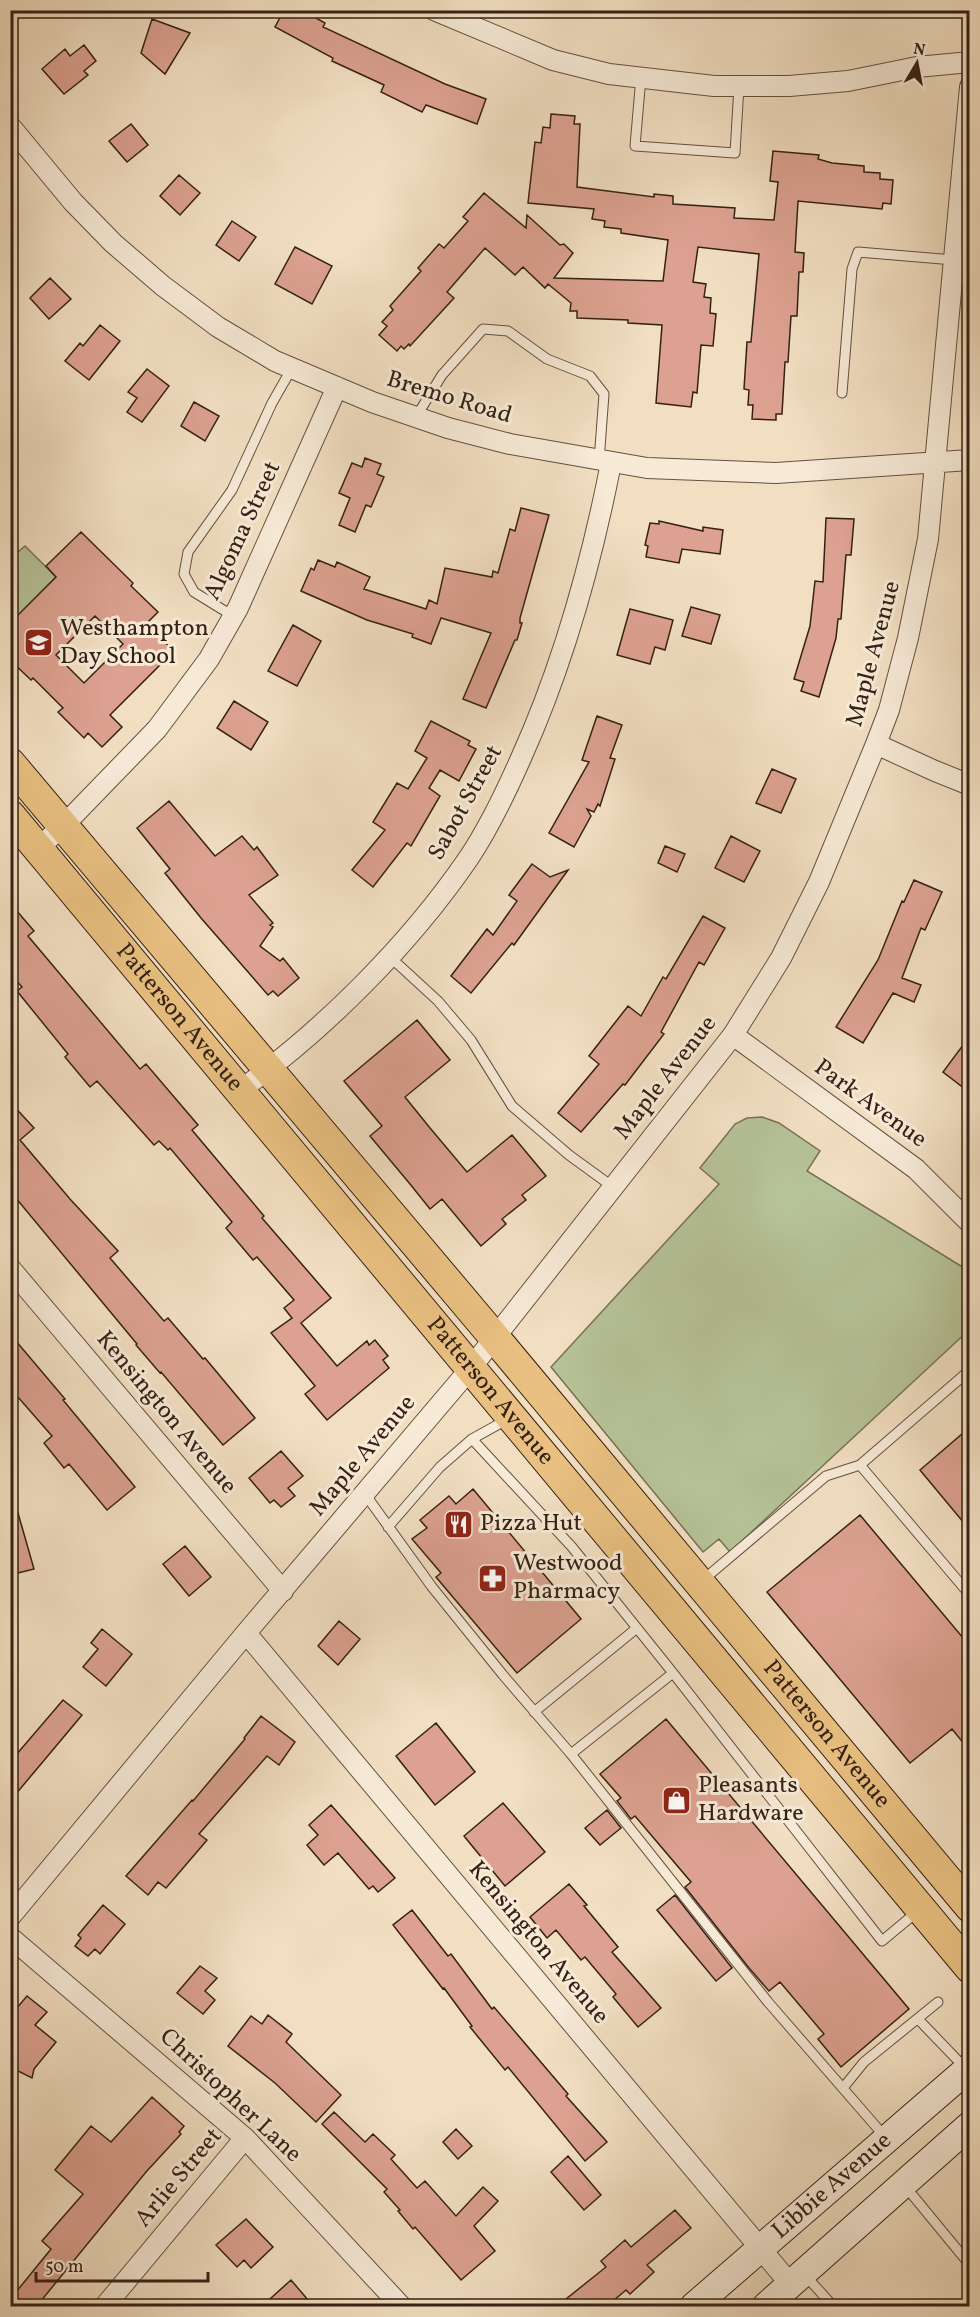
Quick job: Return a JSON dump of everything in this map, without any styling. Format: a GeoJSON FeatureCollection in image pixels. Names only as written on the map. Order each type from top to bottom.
{"type":"FeatureCollection","features":[{"type":"Feature","properties":{"kind":"main road","name":"Patterson Avenue"},"geometry":{"type":"LineString","coordinates":[[10,763],[495,1338],[969,1907]]}},
{"type":"Feature","properties":{"kind":"main road","name":"Patterson Avenue"},"geometry":{"type":"LineString","coordinates":[[10,815],[969,1968]]}},
{"type":"Feature","properties":{"kind":"main road","name":"Libbie Avenue"},"geometry":{"type":"LineString","coordinates":[[694,2307],[968,2068]]}},
{"type":"Feature","properties":{"kind":"main road","name":"Libbie Avenue"},"geometry":{"type":"LineString","coordinates":[[766,2307],[904,2184],[966,2137]]}},
{"type":"Feature","properties":{"kind":"street"},"geometry":{"type":"LineString","coordinates":[[434,10],[553,60],[609,74],[714,86],[789,86],[848,81],[917,67],[969,62]]}},
{"type":"Feature","properties":{"kind":"street","name":"Maple Avenue"},"geometry":{"type":"LineString","coordinates":[[10,1917],[495,1338],[733,1035],[786,948],[819,882],[889,710],[924,564],[969,87]]}},
{"type":"Feature","properties":{"kind":"street","name":"Bremo Road"},"geometry":{"type":"LineString","coordinates":[[10,126],[73,202],[113,243],[219,327],[275,361],[416,417],[510,444],[605,462],[687,471],[776,473],[969,460]]}},
{"type":"Feature","properties":{"kind":"street","name":"Algoma Street"},"geometry":{"type":"LineString","coordinates":[[38,848],[63,826],[157,729],[209,659],[233,616],[337,387]]}},
{"type":"Feature","properties":{"kind":"street","name":"Sabot Street"},"geometry":{"type":"LineString","coordinates":[[239,1091],[268,1070],[354,993],[421,922],[469,858],[508,789],[557,672],[584,585],[605,462]]}},
{"type":"Feature","properties":{"kind":"street"},"geometry":{"type":"LineString","coordinates":[[876,744],[969,785]]}},
{"type":"Feature","properties":{"kind":"street","name":"Park Avenue"},"geometry":{"type":"LineString","coordinates":[[733,1035],[916,1169],[969,1223]]}},
{"type":"Feature","properties":{"kind":"street","name":"Kensington Avenue"},"geometry":{"type":"LineString","coordinates":[[10,1268],[283,1591]]}},
{"type":"Feature","properties":{"kind":"street","name":"Kensington Avenue"},"geometry":{"type":"LineString","coordinates":[[246,1633],[759,2249],[797,2279]]}},
{"type":"Feature","properties":{"kind":"street","name":"Christopher Lane"},"geometry":{"type":"LineString","coordinates":[[10,1937],[245,2138],[401,2307]]}},
{"type":"Feature","properties":{"kind":"street","name":"Arlie Street"},"geometry":{"type":"LineString","coordinates":[[105,2307],[245,2138]]}},
{"type":"Feature","properties":{"kind":"lane"},"geometry":{"type":"LineString","coordinates":[[641,77],[634,146],[735,153],[740,86]]}},
{"type":"Feature","properties":{"kind":"lane"},"geometry":{"type":"LineString","coordinates":[[842,393],[852,269],[858,252],[954,260]]}},
{"type":"Feature","properties":{"kind":"lane"},"geometry":{"type":"LineString","coordinates":[[416,417],[442,375],[483,329],[508,331],[547,359],[590,376],[604,394],[605,462]]}},
{"type":"Feature","properties":{"kind":"lane"},"geometry":{"type":"LineString","coordinates":[[233,616],[194,592],[184,574],[188,552],[232,490],[272,403],[292,368]]}},
{"type":"Feature","properties":{"kind":"lane"},"geometry":{"type":"LineString","coordinates":[[389,956],[438,1001],[471,1040],[512,1106],[569,1155],[613,1187]]}},
{"type":"Feature","properties":{"kind":"lane"},"geometry":{"type":"LineString","coordinates":[[699,1583],[826,1476],[860,1465],[969,1370]]}},
{"type":"Feature","properties":{"kind":"lane"},"geometry":{"type":"LineString","coordinates":[[388,1527],[440,1467],[472,1439],[510,1418]]}},
{"type":"Feature","properties":{"kind":"lane"},"geometry":{"type":"LineString","coordinates":[[472,1439],[572,1547],[882,1941],[920,1909]]}},
{"type":"Feature","properties":{"kind":"lane"},"geometry":{"type":"LineString","coordinates":[[860,1465],[969,1595]]}},
{"type":"Feature","properties":{"kind":"lane"},"geometry":{"type":"LineString","coordinates":[[365,1494],[432,1587],[571,1755],[768,2002],[887,2139]]}},
{"type":"Feature","properties":{"kind":"lane"},"geometry":{"type":"LineString","coordinates":[[534,1712],[637,1628]]}},
{"type":"Feature","properties":{"kind":"lane"},"geometry":{"type":"LineString","coordinates":[[571,1755],[673,1673]]}},
{"type":"Feature","properties":{"kind":"lane"},"geometry":{"type":"LineString","coordinates":[[843,2088],[864,2062],[938,2002]]}},
{"type":"Feature","properties":{"kind":"lane"},"geometry":{"type":"LineString","coordinates":[[918,2019],[968,2068]]}},
{"type":"Feature","properties":{"kind":"lane"},"geometry":{"type":"LineString","coordinates":[[904,2184],[969,2265]]}},
{"type":"Feature","properties":{"kind":"lane"},"geometry":{"type":"LineString","coordinates":[[797,2279],[833,2307]]}},
{"type":"Feature","properties":{"kind":"green space"},"geometry":{"type":"Polygon","coordinates":[[[25,546],[56,577],[11,623],[11,558],[25,546]]]}},
{"type":"Feature","properties":{"kind":"green space"},"geometry":{"type":"Polygon","coordinates":[[[762,1117],[779,1123],[820,1151],[807,1171],[969,1271],[969,1330],[730,1552],[719,1539],[703,1552],[551,1367],[719,1184],[700,1168],[735,1124],[747,1118],[762,1117]]]}},
{"type":"Feature","properties":{"kind":"building"},"geometry":{"type":"Polygon","coordinates":[[[284,10],[302,10],[325,23],[323,27],[445,84],[486,99],[477,124],[426,105],[422,112],[381,92],[384,85],[332,61],[333,58],[275,27],[284,10]]]}},
{"type":"Feature","properties":{"kind":"building"},"geometry":{"type":"Polygon","coordinates":[[[152,19],[190,33],[165,74],[141,53],[152,19]]]}},
{"type":"Feature","properties":{"kind":"building"},"geometry":{"type":"Polygon","coordinates":[[[84,45],[96,61],[84,71],[88,75],[64,94],[42,69],[65,49],[70,56],[84,45]]]}},
{"type":"Feature","properties":{"kind":"building"},"geometry":{"type":"Polygon","coordinates":[[[551,114],[575,116],[574,124],[580,124],[577,187],[654,197],[654,194],[673,196],[673,204],[735,208],[734,218],[774,220],[778,182],[770,181],[773,151],[819,155],[818,159],[832,163],[864,166],[864,172],[880,173],[880,179],[893,180],[891,204],[883,203],[882,209],[798,201],[795,252],[804,253],[803,272],[799,272],[797,316],[791,316],[782,414],[776,414],[776,420],[752,419],[753,405],[748,405],[749,390],[744,389],[747,342],[751,342],[759,254],[698,247],[693,282],[706,284],[704,297],[711,298],[710,313],[716,314],[713,346],[701,345],[697,393],[693,392],[691,407],[656,403],[662,325],[628,323],[628,320],[577,318],[577,311],[570,311],[571,303],[548,284],[545,288],[523,267],[515,275],[485,248],[447,292],[454,298],[410,346],[409,344],[404,349],[401,346],[397,351],[379,335],[387,326],[382,322],[393,310],[390,306],[421,271],[418,268],[439,244],[444,248],[468,221],[463,217],[484,193],[526,228],[527,215],[560,245],[564,244],[573,253],[554,278],[663,281],[668,240],[621,233],[621,229],[604,227],[605,221],[592,219],[594,209],[528,203],[535,142],[541,143],[543,127],[550,128],[551,114]]]}},
{"type":"Feature","properties":{"kind":"building"},"geometry":{"type":"Polygon","coordinates":[[[131,124],[148,145],[127,162],[109,141],[131,124]]]}},
{"type":"Feature","properties":{"kind":"building"},"geometry":{"type":"Polygon","coordinates":[[[179,175],[200,193],[180,215],[160,196],[179,175]]]}},
{"type":"Feature","properties":{"kind":"building"},"geometry":{"type":"Polygon","coordinates":[[[232,221],[256,237],[239,261],[216,245],[232,221]]]}},
{"type":"Feature","properties":{"kind":"building"},"geometry":{"type":"Polygon","coordinates":[[[295,247],[332,266],[312,304],[275,284],[295,247]]]}},
{"type":"Feature","properties":{"kind":"building"},"geometry":{"type":"Polygon","coordinates":[[[50,278],[71,299],[49,319],[30,298],[50,278]]]}},
{"type":"Feature","properties":{"kind":"building"},"geometry":{"type":"Polygon","coordinates":[[[100,325],[120,341],[89,380],[65,361],[80,343],[83,346],[100,325]]]}},
{"type":"Feature","properties":{"kind":"building"},"geometry":{"type":"Polygon","coordinates":[[[147,369],[169,386],[142,422],[127,412],[137,398],[128,392],[147,369]]]}},
{"type":"Feature","properties":{"kind":"building"},"geometry":{"type":"Polygon","coordinates":[[[194,402],[219,416],[205,441],[181,426],[194,402]]]}},
{"type":"Feature","properties":{"kind":"building"},"geometry":{"type":"Polygon","coordinates":[[[365,458],[381,464],[377,474],[384,477],[371,507],[366,505],[355,532],[339,525],[350,498],[339,493],[352,463],[362,467],[365,458]]]}},
{"type":"Feature","properties":{"kind":"building"},"geometry":{"type":"Polygon","coordinates":[[[521,508],[549,515],[520,618],[520,623],[522,623],[517,640],[515,640],[486,708],[463,699],[491,633],[441,618],[431,644],[412,637],[413,634],[367,620],[301,591],[311,568],[314,570],[318,560],[335,567],[337,562],[370,577],[364,589],[426,609],[429,600],[437,604],[445,568],[492,577],[493,571],[498,573],[510,529],[515,531],[521,508]]]}},
{"type":"Feature","properties":{"kind":"building"},"geometry":{"type":"Polygon","coordinates":[[[826,518],[854,519],[851,555],[846,555],[841,619],[838,619],[836,638],[819,697],[801,691],[804,682],[794,679],[810,626],[815,581],[823,582],[826,518]]]}},
{"type":"Feature","properties":{"kind":"building"},"geometry":{"type":"Polygon","coordinates":[[[659,521],[703,531],[703,527],[723,530],[720,554],[682,549],[679,563],[646,557],[648,546],[645,545],[650,523],[659,524],[659,521]]]}},
{"type":"Feature","properties":{"kind":"building","name":"Westhampton Day School"},"geometry":{"type":"Polygon","coordinates":[[[81,532],[133,583],[131,586],[158,612],[146,624],[174,651],[110,715],[122,727],[102,747],[88,733],[84,738],[58,712],[63,708],[33,678],[31,680],[10,660],[10,623],[56,577],[46,566],[81,532]],[[95,616],[56,655],[84,683],[123,644],[95,616]]]}},
{"type":"Feature","properties":{"kind":"building"},"geometry":{"type":"Polygon","coordinates":[[[691,607],[720,615],[711,644],[682,636],[691,607]]]}},
{"type":"Feature","properties":{"kind":"building"},"geometry":{"type":"Polygon","coordinates":[[[630,609],[673,620],[665,650],[655,647],[650,664],[617,655],[630,609]]]}},
{"type":"Feature","properties":{"kind":"building"},"geometry":{"type":"Polygon","coordinates":[[[293,625],[321,641],[297,686],[268,671],[293,625]]]}},
{"type":"Feature","properties":{"kind":"building"},"geometry":{"type":"Polygon","coordinates":[[[234,701],[268,722],[251,750],[217,728],[234,701]]]}},
{"type":"Feature","properties":{"kind":"building"},"geometry":{"type":"Polygon","coordinates":[[[597,716],[622,725],[610,758],[615,759],[600,806],[598,804],[594,812],[587,809],[591,816],[574,847],[549,833],[589,762],[582,760],[597,716]]]}},
{"type":"Feature","properties":{"kind":"building"},"geometry":{"type":"Polygon","coordinates":[[[431,721],[470,741],[468,745],[476,749],[459,781],[440,770],[429,788],[440,796],[411,846],[407,843],[373,887],[352,870],[385,830],[373,822],[397,783],[408,789],[427,758],[415,751],[431,721]]]}},
{"type":"Feature","properties":{"kind":"building"},"geometry":{"type":"Polygon","coordinates":[[[772,769],[796,779],[781,813],[756,803],[772,769]]]}},
{"type":"Feature","properties":{"kind":"building"},"geometry":{"type":"Polygon","coordinates":[[[169,801],[215,856],[242,836],[254,850],[257,847],[278,875],[249,895],[273,923],[270,925],[273,927],[260,946],[280,961],[283,958],[299,978],[278,996],[273,991],[268,995],[201,918],[165,873],[170,869],[137,828],[169,801]]]}},
{"type":"Feature","properties":{"kind":"building"},"geometry":{"type":"Polygon","coordinates":[[[731,836],[760,851],[744,882],[715,868],[731,836]]]}},
{"type":"Feature","properties":{"kind":"building"},"geometry":{"type":"Polygon","coordinates":[[[665,846],[685,854],[677,872],[658,863],[665,846]]]}},
{"type":"Feature","properties":{"kind":"building"},"geometry":{"type":"Polygon","coordinates":[[[532,864],[550,877],[568,870],[514,945],[512,943],[471,993],[451,976],[487,929],[493,935],[517,901],[509,895],[532,864]]]}},
{"type":"Feature","properties":{"kind":"building"},"geometry":{"type":"Polygon","coordinates":[[[914,880],[942,892],[925,930],[921,928],[902,978],[921,985],[914,1002],[893,993],[863,1043],[836,1027],[878,960],[902,901],[904,902],[914,880]]]}},
{"type":"Feature","properties":{"kind":"building"},"geometry":{"type":"Polygon","coordinates":[[[10,903],[34,931],[28,936],[140,1069],[146,1064],[198,1125],[192,1130],[264,1216],[262,1218],[331,1298],[301,1323],[337,1366],[367,1341],[369,1345],[375,1340],[388,1356],[383,1360],[389,1368],[327,1420],[305,1394],[315,1386],[271,1333],[292,1318],[284,1308],[294,1300],[257,1257],[253,1260],[226,1228],[232,1222],[170,1148],[168,1150],[159,1141],[154,1145],[97,1081],[90,1087],[65,1057],[68,1054],[17,991],[22,987],[10,974],[10,903]]]}},
{"type":"Feature","properties":{"kind":"building"},"geometry":{"type":"Polygon","coordinates":[[[703,916],[725,928],[704,965],[699,962],[661,1032],[664,1034],[625,1085],[623,1084],[581,1132],[558,1113],[599,1064],[589,1056],[628,1006],[641,1016],[663,977],[666,979],[703,916]]]}},
{"type":"Feature","properties":{"kind":"building"},"geometry":{"type":"Polygon","coordinates":[[[417,1020],[450,1060],[405,1097],[430,1128],[467,1172],[512,1135],[546,1176],[522,1195],[526,1200],[502,1219],[506,1224],[481,1246],[442,1199],[430,1209],[370,1136],[382,1126],[344,1081],[417,1020]]]}},
{"type":"Feature","properties":{"kind":"building"},"geometry":{"type":"Polygon","coordinates":[[[969,1037],[969,1092],[943,1072],[969,1037]]]}},
{"type":"Feature","properties":{"kind":"building"},"geometry":{"type":"Polygon","coordinates":[[[10,1102],[34,1128],[20,1140],[118,1251],[110,1258],[164,1321],[168,1318],[203,1359],[205,1358],[255,1418],[223,1445],[136,1345],[10,1191],[10,1102]]]}},
{"type":"Feature","properties":{"kind":"building"},"geometry":{"type":"Polygon","coordinates":[[[10,1334],[135,1487],[107,1510],[69,1464],[64,1468],[44,1443],[52,1436],[10,1388],[10,1334]]]}},
{"type":"Feature","properties":{"kind":"building"},"geometry":{"type":"Polygon","coordinates":[[[969,1428],[969,1529],[920,1470],[969,1428]]]}},
{"type":"Feature","properties":{"kind":"building"},"geometry":{"type":"Polygon","coordinates":[[[281,1451],[303,1476],[288,1488],[295,1496],[281,1507],[274,1500],[270,1503],[249,1478],[281,1451]]]}},
{"type":"Feature","properties":{"kind":"building"},"geometry":{"type":"Polygon","coordinates":[[[473,1489],[581,1619],[517,1673],[436,1577],[441,1573],[412,1539],[427,1528],[420,1520],[449,1496],[456,1504],[473,1489]]]}},
{"type":"Feature","properties":{"kind":"building"},"geometry":{"type":"Polygon","coordinates":[[[16,1506],[34,1569],[10,1575],[10,1507],[16,1506]]]}},
{"type":"Feature","properties":{"kind":"building"},"geometry":{"type":"Polygon","coordinates":[[[860,1515],[969,1645],[969,1750],[952,1729],[910,1763],[767,1592],[860,1515]]]}},
{"type":"Feature","properties":{"kind":"building"},"geometry":{"type":"Polygon","coordinates":[[[185,1546],[211,1577],[189,1596],[163,1564],[185,1546]]]}},
{"type":"Feature","properties":{"kind":"building"},"geometry":{"type":"Polygon","coordinates":[[[339,1621],[360,1639],[338,1665],[318,1646],[339,1621]]]}},
{"type":"Feature","properties":{"kind":"building"},"geometry":{"type":"Polygon","coordinates":[[[102,1629],[132,1654],[106,1686],[83,1667],[98,1649],[91,1643],[102,1629]]]}},
{"type":"Feature","properties":{"kind":"building"},"geometry":{"type":"Polygon","coordinates":[[[63,1700],[82,1715],[10,1801],[10,1762],[63,1700]]]}},
{"type":"Feature","properties":{"kind":"building"},"geometry":{"type":"Polygon","coordinates":[[[261,1716],[295,1742],[279,1765],[267,1756],[199,1834],[207,1840],[172,1881],[166,1888],[158,1882],[148,1895],[126,1876],[193,1801],[245,1739],[261,1716]]]}},
{"type":"Feature","properties":{"kind":"building"},"geometry":{"type":"Polygon","coordinates":[[[666,1719],[909,2009],[841,2067],[818,2039],[824,2034],[780,1982],[769,1991],[749,1968],[685,1887],[691,1882],[635,1816],[631,1819],[617,1801],[621,1798],[600,1774],[666,1719]]]}},
{"type":"Feature","properties":{"kind":"building"},"geometry":{"type":"Polygon","coordinates":[[[436,1723],[475,1772],[435,1805],[396,1756],[436,1723]]]}},
{"type":"Feature","properties":{"kind":"building"},"geometry":{"type":"Polygon","coordinates":[[[503,1803],[545,1852],[505,1886],[464,1836],[503,1803]]]}},
{"type":"Feature","properties":{"kind":"building"},"geometry":{"type":"Polygon","coordinates":[[[331,1805],[395,1878],[378,1892],[373,1886],[369,1889],[338,1853],[324,1865],[307,1845],[318,1835],[309,1825],[331,1805]]]}},
{"type":"Feature","properties":{"kind":"building"},"geometry":{"type":"Polygon","coordinates":[[[607,1810],[621,1828],[600,1845],[585,1828],[607,1810]]]}},
{"type":"Feature","properties":{"kind":"building"},"geometry":{"type":"Polygon","coordinates":[[[569,1884],[618,1947],[612,1952],[661,2008],[638,2027],[613,1997],[616,1994],[585,1957],[581,1960],[556,1930],[547,1938],[530,1917],[569,1884]]]}},
{"type":"Feature","properties":{"kind":"building"},"geometry":{"type":"Polygon","coordinates":[[[675,1895],[732,1968],[716,1981],[657,1910],[675,1895]]]}},
{"type":"Feature","properties":{"kind":"building"},"geometry":{"type":"Polygon","coordinates":[[[103,1905],[125,1924],[100,1954],[95,1949],[88,1956],[75,1946],[81,1938],[78,1935],[103,1905]]]}},
{"type":"Feature","properties":{"kind":"building"},"geometry":{"type":"Polygon","coordinates":[[[412,1910],[448,1956],[451,1954],[492,2009],[494,2007],[568,2094],[566,2096],[607,2142],[585,2161],[508,2067],[505,2070],[470,2027],[472,2026],[444,1988],[393,1925],[412,1910]]]}},
{"type":"Feature","properties":{"kind":"building"},"geometry":{"type":"Polygon","coordinates":[[[200,1966],[217,1978],[205,1991],[215,2000],[203,2014],[177,1993],[200,1966]]]}},
{"type":"Feature","properties":{"kind":"building"},"geometry":{"type":"Polygon","coordinates":[[[27,1996],[47,2012],[35,2025],[56,2042],[34,2069],[32,2078],[10,2067],[10,2016],[27,1996]]]}},
{"type":"Feature","properties":{"kind":"building"},"geometry":{"type":"Polygon","coordinates":[[[268,2015],[292,2034],[286,2042],[341,2095],[316,2122],[275,2083],[228,2046],[251,2016],[262,2024],[268,2015]]]}},
{"type":"Feature","properties":{"kind":"building"},"geometry":{"type":"Polygon","coordinates":[[[152,2097],[184,2126],[179,2132],[181,2134],[146,2172],[36,2307],[23,2307],[12,2297],[51,2249],[42,2241],[83,2194],[55,2170],[91,2126],[111,2142],[152,2097]]]}},
{"type":"Feature","properties":{"kind":"building"},"geometry":{"type":"Polygon","coordinates":[[[334,2112],[365,2142],[373,2134],[395,2155],[391,2159],[417,2188],[425,2181],[456,2216],[483,2187],[498,2201],[474,2226],[495,2251],[461,2280],[398,2211],[400,2210],[384,2192],[387,2189],[322,2124],[334,2112]]]}},
{"type":"Feature","properties":{"kind":"building"},"geometry":{"type":"Polygon","coordinates":[[[456,2129],[472,2146],[458,2159],[443,2142],[456,2129]]]}},
{"type":"Feature","properties":{"kind":"building"},"geometry":{"type":"Polygon","coordinates":[[[568,2156],[601,2195],[584,2210],[551,2172],[568,2156]]]}},
{"type":"Feature","properties":{"kind":"building"},"geometry":{"type":"Polygon","coordinates":[[[675,2210],[691,2228],[647,2265],[654,2272],[630,2294],[626,2290],[606,2307],[556,2307],[606,2267],[601,2261],[625,2240],[631,2247],[675,2210]]]}},
{"type":"Feature","properties":{"kind":"building"},"geometry":{"type":"Polygon","coordinates":[[[246,2219],[273,2247],[251,2268],[244,2260],[237,2267],[216,2245],[246,2219]]]}},
{"type":"Feature","properties":{"kind":"building"},"geometry":{"type":"Polygon","coordinates":[[[291,2280],[314,2307],[261,2307],[291,2280]]]}},
{"type":"Feature","properties":{"kind":"place","name":"Westhampton Day School"},"geometry":{"type":"Point","coordinates":[39,643]}},
{"type":"Feature","properties":{"kind":"place","name":"Pizza Hut"},"geometry":{"type":"Point","coordinates":[459,1524]}},
{"type":"Feature","properties":{"kind":"place","name":"Westwood Pharmacy"},"geometry":{"type":"Point","coordinates":[492,1578]}},
{"type":"Feature","properties":{"kind":"place","name":"Pleasants Hardware"},"geometry":{"type":"Point","coordinates":[677,1800]}}]}
